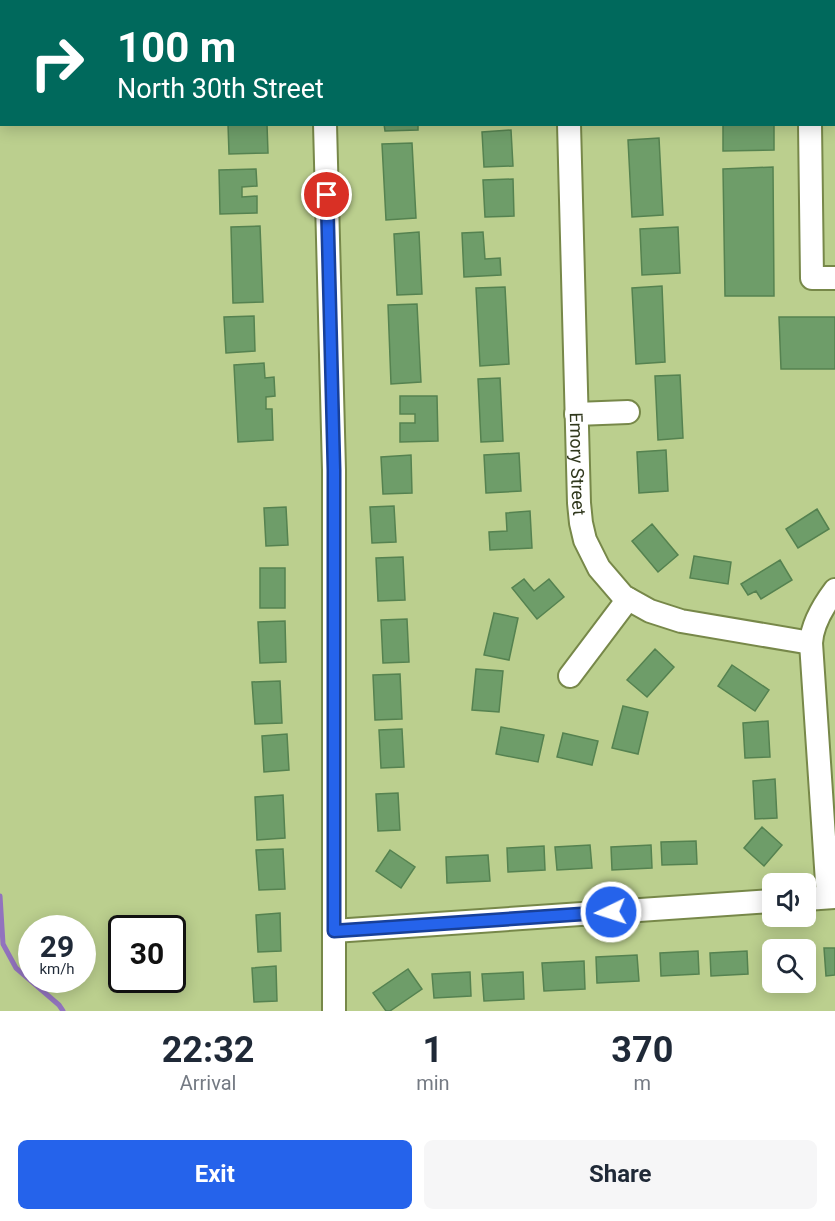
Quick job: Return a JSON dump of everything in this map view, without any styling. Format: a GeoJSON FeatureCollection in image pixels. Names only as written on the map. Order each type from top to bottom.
{"type":"FeatureCollection","features":[{"type":"Feature","properties":{"kind":"street"},"geometry":{"type":"LineString","coordinates":[[325,126],[334,470],[334,1011]]}},
{"type":"Feature","properties":{"kind":"street","name":"Emory Street"},"geometry":{"type":"LineString","coordinates":[[569,126],[579,503],[585,540],[599,568],[623,596],[650,611],[681,621],[811,644]]}},
{"type":"Feature","properties":{"kind":"street"},"geometry":{"type":"LineString","coordinates":[[810,126],[812,278],[835,278]]}},
{"type":"Feature","properties":{"kind":"street"},"geometry":{"type":"LineString","coordinates":[[576,414],[628,412]]}},
{"type":"Feature","properties":{"kind":"street"},"geometry":{"type":"LineString","coordinates":[[816,898],[832,897],[811,644],[813,627],[835,590]]}},
{"type":"Feature","properties":{"kind":"street"},"geometry":{"type":"LineString","coordinates":[[570,676],[628,599]]}},
{"type":"Feature","properties":{"kind":"street"},"geometry":{"type":"LineString","coordinates":[[334,931],[762,902]]}},
{"type":"Feature","properties":{"kind":"building"},"geometry":{"type":"Polygon","coordinates":[[[228,126],[267,126],[268,153],[229,154],[228,126]]]}},
{"type":"Feature","properties":{"kind":"building"},"geometry":{"type":"Polygon","coordinates":[[[384,126],[418,126],[418,130],[385,131],[384,126]]]}},
{"type":"Feature","properties":{"kind":"building"},"geometry":{"type":"Polygon","coordinates":[[[723,126],[774,126],[774,150],[723,151],[723,126]]]}},
{"type":"Feature","properties":{"kind":"building"},"geometry":{"type":"Polygon","coordinates":[[[511,130],[513,166],[484,167],[482,132],[511,130]]]}},
{"type":"Feature","properties":{"kind":"building"},"geometry":{"type":"Polygon","coordinates":[[[659,138],[663,215],[632,217],[628,140],[659,138]]]}},
{"type":"Feature","properties":{"kind":"building"},"geometry":{"type":"Polygon","coordinates":[[[412,143],[416,218],[386,220],[382,144],[412,143]]]}},
{"type":"Feature","properties":{"kind":"building"},"geometry":{"type":"Polygon","coordinates":[[[773,167],[774,296],[725,296],[723,169],[773,167]]]}},
{"type":"Feature","properties":{"kind":"building"},"geometry":{"type":"Polygon","coordinates":[[[256,169],[257,186],[242,187],[242,197],[257,196],[257,213],[220,214],[219,170],[256,169]]]}},
{"type":"Feature","properties":{"kind":"building"},"geometry":{"type":"Polygon","coordinates":[[[513,179],[514,216],[485,217],[483,180],[513,179]]]}},
{"type":"Feature","properties":{"kind":"building"},"geometry":{"type":"Polygon","coordinates":[[[260,226],[263,302],[233,303],[231,227],[260,226]]]}},
{"type":"Feature","properties":{"kind":"building"},"geometry":{"type":"Polygon","coordinates":[[[678,227],[680,273],[642,275],[640,229],[678,227]]]}},
{"type":"Feature","properties":{"kind":"building"},"geometry":{"type":"Polygon","coordinates":[[[419,232],[422,294],[397,295],[394,234],[419,232]]]}},
{"type":"Feature","properties":{"kind":"building"},"geometry":{"type":"Polygon","coordinates":[[[483,232],[485,259],[500,258],[501,275],[464,277],[462,233],[483,232]]]}},
{"type":"Feature","properties":{"kind":"building"},"geometry":{"type":"Polygon","coordinates":[[[662,286],[665,362],[636,364],[632,288],[662,286]]]}},
{"type":"Feature","properties":{"kind":"building"},"geometry":{"type":"Polygon","coordinates":[[[505,287],[509,364],[480,366],[476,288],[505,287]]]}},
{"type":"Feature","properties":{"kind":"building"},"geometry":{"type":"Polygon","coordinates":[[[417,304],[421,382],[391,384],[388,305],[417,304]]]}},
{"type":"Feature","properties":{"kind":"building"},"geometry":{"type":"Polygon","coordinates":[[[254,316],[255,351],[226,353],[224,317],[254,316]]]}},
{"type":"Feature","properties":{"kind":"building"},"geometry":{"type":"Polygon","coordinates":[[[779,317],[835,317],[835,369],[781,369],[779,317]]]}},
{"type":"Feature","properties":{"kind":"building"},"geometry":{"type":"Polygon","coordinates":[[[264,363],[265,378],[274,377],[275,396],[266,397],[266,409],[272,409],[273,440],[238,442],[234,365],[264,363]]]}},
{"type":"Feature","properties":{"kind":"building"},"geometry":{"type":"Polygon","coordinates":[[[680,375],[683,438],[658,440],[655,376],[680,375]]]}},
{"type":"Feature","properties":{"kind":"building"},"geometry":{"type":"Polygon","coordinates":[[[500,378],[503,441],[481,442],[478,379],[500,378]]]}},
{"type":"Feature","properties":{"kind":"building"},"geometry":{"type":"Polygon","coordinates":[[[400,396],[437,396],[438,441],[400,442],[400,423],[415,423],[415,414],[400,414],[400,396]]]}},
{"type":"Feature","properties":{"kind":"building"},"geometry":{"type":"Polygon","coordinates":[[[666,450],[668,491],[639,493],[637,452],[666,450]]]}},
{"type":"Feature","properties":{"kind":"building"},"geometry":{"type":"Polygon","coordinates":[[[519,453],[521,491],[486,493],[484,455],[519,453]]]}},
{"type":"Feature","properties":{"kind":"building"},"geometry":{"type":"Polygon","coordinates":[[[411,455],[412,493],[383,494],[381,457],[411,455]]]}},
{"type":"Feature","properties":{"kind":"building"},"geometry":{"type":"Polygon","coordinates":[[[394,506],[396,542],[372,543],[370,507],[394,506]]]}},
{"type":"Feature","properties":{"kind":"building"},"geometry":{"type":"Polygon","coordinates":[[[286,507],[288,545],[266,546],[264,508],[286,507]]]}},
{"type":"Feature","properties":{"kind":"building"},"geometry":{"type":"Polygon","coordinates":[[[817,509],[829,529],[798,548],[786,529],[817,509]]]}},
{"type":"Feature","properties":{"kind":"building"},"geometry":{"type":"Polygon","coordinates":[[[530,511],[532,548],[490,550],[489,532],[507,531],[506,513],[530,511]]]}},
{"type":"Feature","properties":{"kind":"building"},"geometry":{"type":"Polygon","coordinates":[[[652,524],[678,555],[658,572],[632,541],[652,524]]]}},
{"type":"Feature","properties":{"kind":"building"},"geometry":{"type":"Polygon","coordinates":[[[694,556],[731,562],[728,584],[690,578],[694,556]]]}},
{"type":"Feature","properties":{"kind":"building"},"geometry":{"type":"Polygon","coordinates":[[[403,557],[405,600],[378,601],[376,558],[403,557]]]}},
{"type":"Feature","properties":{"kind":"building"},"geometry":{"type":"Polygon","coordinates":[[[780,560],[792,580],[761,599],[756,591],[748,595],[741,584],[780,560]]]}},
{"type":"Feature","properties":{"kind":"building"},"geometry":{"type":"Polygon","coordinates":[[[260,568],[285,568],[285,608],[260,608],[260,568]]]}},
{"type":"Feature","properties":{"kind":"building"},"geometry":{"type":"Polygon","coordinates":[[[524,579],[534,591],[549,579],[564,597],[537,619],[512,588],[524,579]]]}},
{"type":"Feature","properties":{"kind":"building"},"geometry":{"type":"Polygon","coordinates":[[[494,613],[518,618],[509,660],[484,655],[494,613]]]}},
{"type":"Feature","properties":{"kind":"building"},"geometry":{"type":"Polygon","coordinates":[[[407,619],[409,662],[383,663],[381,620],[407,619]]]}},
{"type":"Feature","properties":{"kind":"building"},"geometry":{"type":"Polygon","coordinates":[[[285,621],[286,662],[260,663],[258,622],[285,621]]]}},
{"type":"Feature","properties":{"kind":"building"},"geometry":{"type":"Polygon","coordinates":[[[655,649],[674,667],[647,697],[627,680],[655,649]]]}},
{"type":"Feature","properties":{"kind":"building"},"geometry":{"type":"Polygon","coordinates":[[[732,665],[769,690],[755,711],[718,686],[732,665]]]}},
{"type":"Feature","properties":{"kind":"building"},"geometry":{"type":"Polygon","coordinates":[[[476,669],[503,671],[499,712],[472,710],[476,669]]]}},
{"type":"Feature","properties":{"kind":"building"},"geometry":{"type":"Polygon","coordinates":[[[400,674],[402,719],[375,720],[373,675],[400,674]]]}},
{"type":"Feature","properties":{"kind":"building"},"geometry":{"type":"Polygon","coordinates":[[[280,681],[282,723],[255,724],[252,682],[280,681]]]}},
{"type":"Feature","properties":{"kind":"building"},"geometry":{"type":"Polygon","coordinates":[[[623,706],[648,712],[638,754],[612,748],[623,706]]]}},
{"type":"Feature","properties":{"kind":"building"},"geometry":{"type":"Polygon","coordinates":[[[768,721],[770,757],[745,758],[743,723],[768,721]]]}},
{"type":"Feature","properties":{"kind":"building"},"geometry":{"type":"Polygon","coordinates":[[[501,727],[544,735],[538,762],[496,754],[501,727]]]}},
{"type":"Feature","properties":{"kind":"building"},"geometry":{"type":"Polygon","coordinates":[[[402,729],[404,767],[381,768],[379,730],[402,729]]]}},
{"type":"Feature","properties":{"kind":"building"},"geometry":{"type":"Polygon","coordinates":[[[563,733],[598,741],[592,765],[557,757],[563,733]]]}},
{"type":"Feature","properties":{"kind":"building"},"geometry":{"type":"Polygon","coordinates":[[[287,734],[289,770],[264,772],[262,736],[287,734]]]}},
{"type":"Feature","properties":{"kind":"building"},"geometry":{"type":"Polygon","coordinates":[[[775,779],[777,818],[755,819],[753,781],[775,779]]]}},
{"type":"Feature","properties":{"kind":"building"},"geometry":{"type":"Polygon","coordinates":[[[398,793],[400,830],[378,831],[376,794],[398,793]]]}},
{"type":"Feature","properties":{"kind":"building"},"geometry":{"type":"Polygon","coordinates":[[[283,795],[285,838],[257,840],[255,797],[283,795]]]}},
{"type":"Feature","properties":{"kind":"building"},"geometry":{"type":"Polygon","coordinates":[[[762,827],[782,845],[764,866],[744,848],[762,827]]]}},
{"type":"Feature","properties":{"kind":"building"},"geometry":{"type":"Polygon","coordinates":[[[696,841],[697,864],[662,865],[661,842],[696,841]]]}},
{"type":"Feature","properties":{"kind":"building"},"geometry":{"type":"Polygon","coordinates":[[[590,845],[592,868],[557,870],[555,847],[590,845]]]}},
{"type":"Feature","properties":{"kind":"building"},"geometry":{"type":"Polygon","coordinates":[[[651,845],[652,868],[612,870],[611,847],[651,845]]]}},
{"type":"Feature","properties":{"kind":"building"},"geometry":{"type":"Polygon","coordinates":[[[544,846],[545,870],[508,872],[507,848],[544,846]]]}},
{"type":"Feature","properties":{"kind":"building"},"geometry":{"type":"Polygon","coordinates":[[[283,849],[285,889],[259,890],[256,850],[283,849]]]}},
{"type":"Feature","properties":{"kind":"building"},"geometry":{"type":"Polygon","coordinates":[[[390,850],[415,867],[401,888],[376,871],[390,850]]]}},
{"type":"Feature","properties":{"kind":"building"},"geometry":{"type":"Polygon","coordinates":[[[488,855],[490,881],[447,883],[446,857],[488,855]]]}},
{"type":"Feature","properties":{"kind":"building"},"geometry":{"type":"Polygon","coordinates":[[[280,913],[281,951],[258,952],[256,915],[280,913]]]}},
{"type":"Feature","properties":{"kind":"building"},"geometry":{"type":"Polygon","coordinates":[[[824,948],[835,948],[835,975],[826,976],[824,948]]]}},
{"type":"Feature","properties":{"kind":"building"},"geometry":{"type":"Polygon","coordinates":[[[698,951],[699,974],[661,976],[660,953],[698,951]]]}},
{"type":"Feature","properties":{"kind":"building"},"geometry":{"type":"Polygon","coordinates":[[[747,951],[748,974],[711,976],[710,953],[747,951]]]}},
{"type":"Feature","properties":{"kind":"building"},"geometry":{"type":"Polygon","coordinates":[[[637,955],[639,981],[597,983],[596,957],[637,955]]]}},
{"type":"Feature","properties":{"kind":"building"},"geometry":{"type":"Polygon","coordinates":[[[584,961],[585,989],[544,991],[542,963],[584,961]]]}},
{"type":"Feature","properties":{"kind":"building"},"geometry":{"type":"Polygon","coordinates":[[[276,966],[277,1001],[254,1002],[252,968],[276,966]]]}},
{"type":"Feature","properties":{"kind":"building"},"geometry":{"type":"Polygon","coordinates":[[[408,969],[422,989],[390,1011],[386,1011],[373,993],[408,969]]]}},
{"type":"Feature","properties":{"kind":"building"},"geometry":{"type":"Polygon","coordinates":[[[470,972],[471,996],[434,998],[432,974],[470,972]]]}},
{"type":"Feature","properties":{"kind":"building"},"geometry":{"type":"Polygon","coordinates":[[[523,972],[524,999],[484,1001],[482,974],[523,972]]]}},
{"type":"Feature","properties":{"kind":"waterway"},"geometry":{"type":"LineString","coordinates":[[0,896],[3,944],[16,968],[63,1011]]}},
{"type":"Feature","properties":{"kind":"route"},"geometry":{"type":"LineString","coordinates":[[327,195],[334,470],[334,931],[611,912]]}}]}
